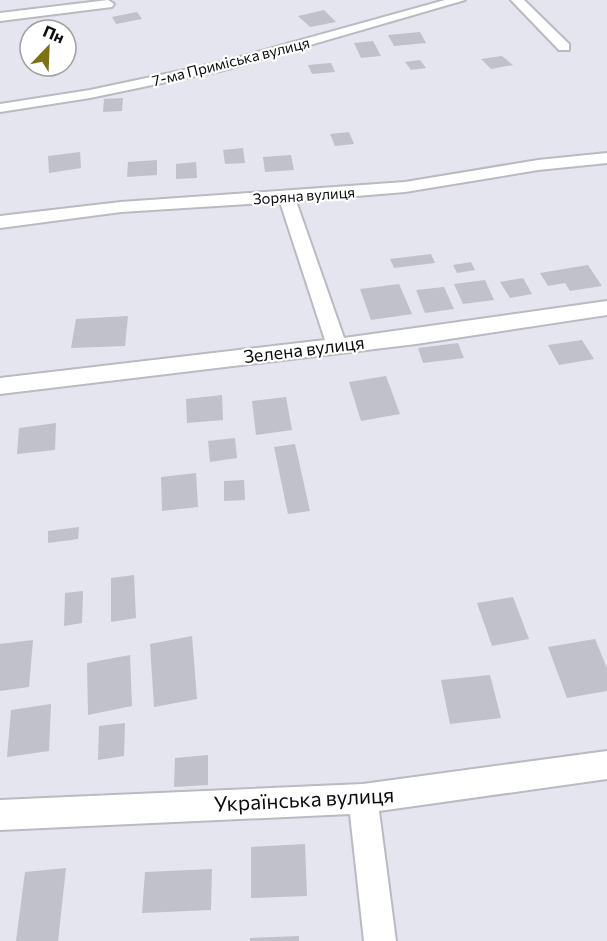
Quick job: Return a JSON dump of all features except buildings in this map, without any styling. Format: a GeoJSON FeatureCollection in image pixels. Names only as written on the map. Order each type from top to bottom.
{"type":"FeatureCollection","features":[{"type":"Feature","properties":{"kind":"street","name":"7-ма Приміська вулиця"},"geometry":{"type":"LineString","coordinates":[[0,108],[99,92],[224,66],[459,0]]}},
{"type":"Feature","properties":{"kind":"street"},"geometry":{"type":"LineString","coordinates":[[517,0],[564,47]]}},
{"type":"Feature","properties":{"kind":"street"},"geometry":{"type":"LineString","coordinates":[[0,17],[108,4]]}},
{"type":"Feature","properties":{"kind":"street","name":"Зоряна вулиця"},"geometry":{"type":"LineString","coordinates":[[0,222],[121,207],[287,198],[422,185],[538,165],[607,158]]}},
{"type":"Feature","properties":{"kind":"street"},"geometry":{"type":"LineString","coordinates":[[287,198],[337,346]]}},
{"type":"Feature","properties":{"kind":"street","name":"Зелена вулиця"},"geometry":{"type":"LineString","coordinates":[[0,386],[337,346],[607,308]]}},
{"type":"Feature","properties":{"kind":"street","name":"Українська вулиця"},"geometry":{"type":"LineString","coordinates":[[0,815],[363,799],[607,765]]}},
{"type":"Feature","properties":{"kind":"street"},"geometry":{"type":"LineString","coordinates":[[363,799],[380,941]]}}]}
